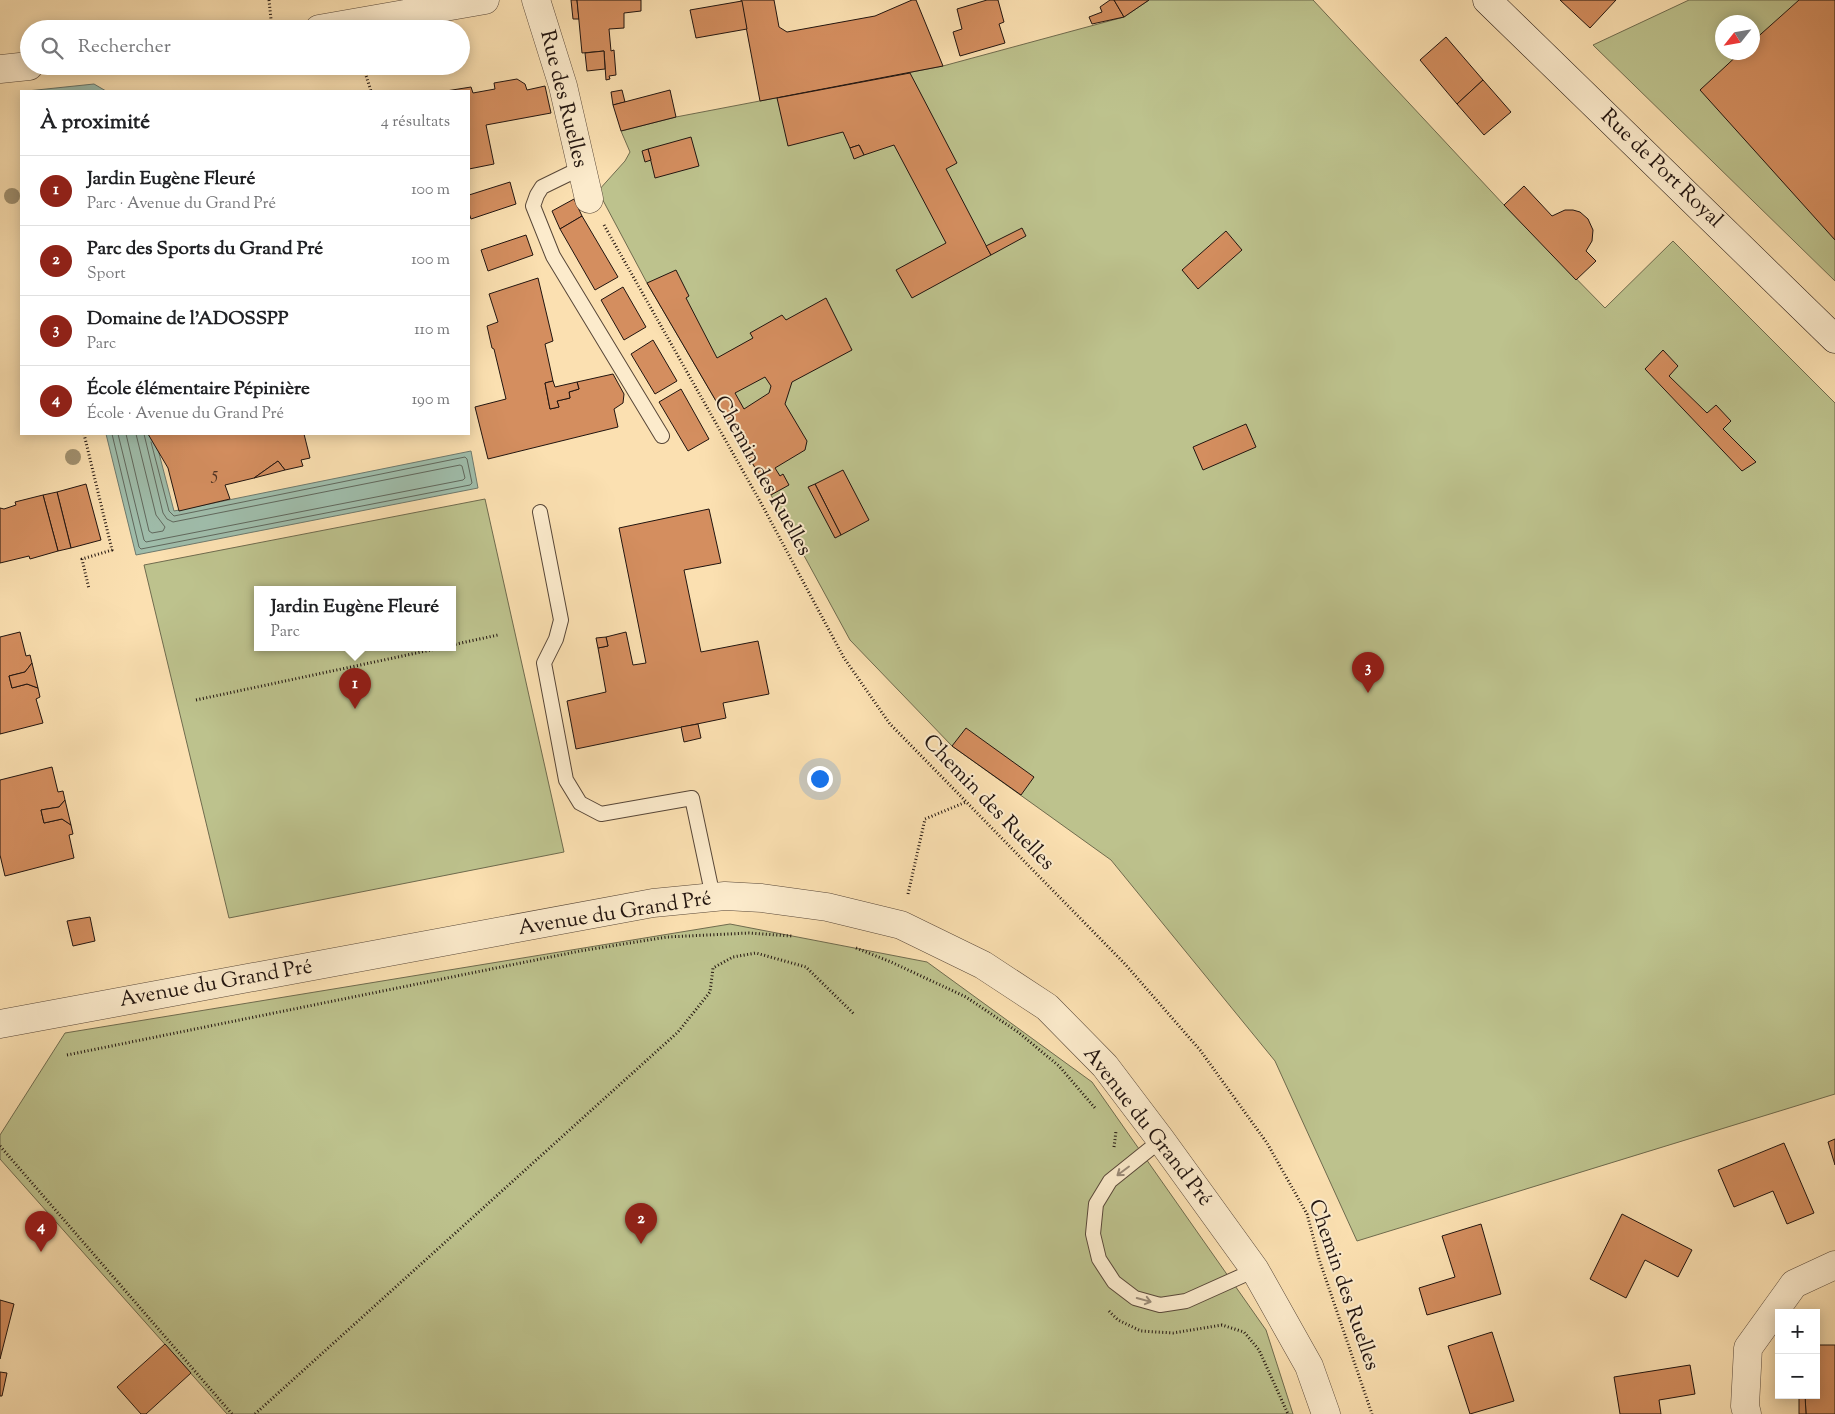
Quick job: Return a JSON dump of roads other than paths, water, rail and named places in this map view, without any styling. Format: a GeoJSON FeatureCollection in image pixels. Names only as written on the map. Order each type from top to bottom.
{"type":"FeatureCollection","features":[{"type":"Feature","properties":{"kind":"street"},"geometry":{"type":"LineString","coordinates":[[376,20],[485,0]]}},
{"type":"Feature","properties":{"kind":"street","name":"Rue des Ruelles"},"geometry":{"type":"LineString","coordinates":[[536,0],[563,86],[589,199]]}},
{"type":"Feature","properties":{"kind":"street","name":"Rue de Port Royal"},"geometry":{"type":"LineString","coordinates":[[1499,4],[1835,339]]}},
{"type":"Feature","properties":{"kind":"street"},"geometry":{"type":"LineString","coordinates":[[0,69],[20,67]]}},
{"type":"Feature","properties":{"kind":"street","name":"Avenue du Grand Pré"},"geometry":{"type":"LineString","coordinates":[[0,1024],[654,903],[713,897],[762,898],[827,906],[901,926],[983,965],[1047,1007],[1105,1066],[1161,1140],[1254,1270],[1309,1366],[1326,1414]]}},
{"type":"Feature","properties":{"kind":"street"},"geometry":{"type":"LineString","coordinates":[[1747,1414],[1745,1406],[1748,1348],[1794,1284],[1835,1265]]}},
{"type":"Feature","properties":{"kind":"lane"},"geometry":{"type":"LineString","coordinates":[[581,168],[542,187],[536,195],[533,206],[553,256],[662,436]]}},
{"type":"Feature","properties":{"kind":"lane"},"geometry":{"type":"LineString","coordinates":[[540,512],[561,620],[556,639],[544,663],[566,780],[580,803],[601,814],[692,798],[713,897]]}},
{"type":"Feature","properties":{"kind":"lane"},"geometry":{"type":"LineString","coordinates":[[1161,1140],[1110,1180],[1096,1204],[1093,1234],[1099,1259],[1114,1282],[1135,1298],[1160,1305],[1186,1301],[1254,1270]]}},
{"type":"Feature","properties":{"kind":"water"},"geometry":{"type":"Polygon","coordinates":[[[94,84],[104,90],[37,90],[94,84]]]}},
{"type":"Feature","properties":{"kind":"water"},"geometry":{"type":"Polygon","coordinates":[[[106,435],[154,435],[174,511],[471,451],[478,488],[136,555],[106,435]]]}},
{"type":"Feature","properties":{"kind":"place","name":"Domaine de l'ADOSSPP"},"geometry":{"type":"Point","coordinates":[1368,693]}},
{"type":"Feature","properties":{"kind":"place","name":"Jardin Eugène Fleuré"},"geometry":{"type":"Point","coordinates":[355,709]}},
{"type":"Feature","properties":{"kind":"place","name":"Parc des Sports du Grand Pré"},"geometry":{"type":"Point","coordinates":[641,1244]}},
{"type":"Feature","properties":{"kind":"place","name":"École élémentaire Pépinière"},"geometry":{"type":"Point","coordinates":[41,1252]}}]}
